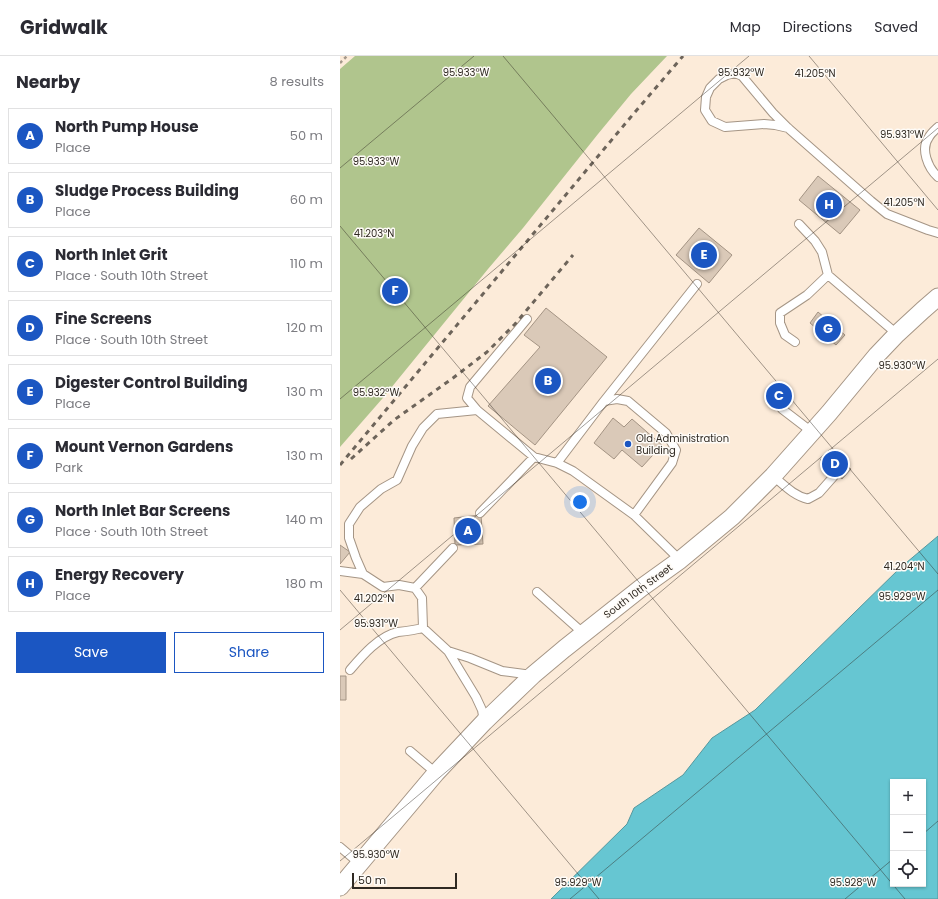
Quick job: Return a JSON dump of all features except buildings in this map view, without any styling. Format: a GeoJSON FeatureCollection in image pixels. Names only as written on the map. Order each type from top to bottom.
{"type":"FeatureCollection","features":[{"type":"Feature","properties":{"kind":"street","name":"South 10th Street"},"geometry":{"type":"LineString","coordinates":[[340,887],[436,773],[484,722],[533,675],[641,588],[680,560],[732,517],[773,476],[877,355],[897,334],[938,297]]}},
{"type":"Feature","properties":{"kind":"lane"},"geometry":{"type":"LineString","coordinates":[[788,128],[764,124],[725,127],[712,120],[705,110],[706,97],[710,88],[719,79],[727,74],[735,73],[742,76],[773,113],[788,128],[887,214],[938,233]]}},
{"type":"Feature","properties":{"kind":"lane"},"geometry":{"type":"LineString","coordinates":[[938,127],[929,137],[925,146],[927,160],[934,174],[938,177]]}},
{"type":"Feature","properties":{"kind":"lane"},"geometry":{"type":"LineString","coordinates":[[799,224],[814,240],[822,252],[828,275],[897,334]]}},
{"type":"Feature","properties":{"kind":"lane"},"geometry":{"type":"LineString","coordinates":[[795,342],[785,335],[780,324],[780,313],[807,295],[828,275]]}},
{"type":"Feature","properties":{"kind":"lane"},"geometry":{"type":"LineString","coordinates":[[557,463],[697,284]]}},
{"type":"Feature","properties":{"kind":"lane"},"geometry":{"type":"LineString","coordinates":[[527,319],[470,387],[467,398],[477,410],[534,456],[557,463],[573,471],[634,515],[680,560]]}},
{"type":"Feature","properties":{"kind":"lane"},"geometry":{"type":"LineString","coordinates":[[604,402],[617,399],[628,401],[666,433],[676,450],[672,463],[634,515]]}},
{"type":"Feature","properties":{"kind":"lane"},"geometry":{"type":"LineString","coordinates":[[782,409],[812,432]]}},
{"type":"Feature","properties":{"kind":"lane"},"geometry":{"type":"LineString","coordinates":[[363,574],[349,538],[349,524],[360,507],[381,489],[397,480],[412,446],[423,428],[437,414],[477,410]]}},
{"type":"Feature","properties":{"kind":"lane"},"geometry":{"type":"LineString","coordinates":[[480,513],[534,456]]}},
{"type":"Feature","properties":{"kind":"lane"},"geometry":{"type":"LineString","coordinates":[[773,476],[801,498],[808,499],[819,493],[834,476]]}},
{"type":"Feature","properties":{"kind":"lane"},"geometry":{"type":"LineString","coordinates":[[415,588],[452,548]]}},
{"type":"Feature","properties":{"kind":"lane"},"geometry":{"type":"LineString","coordinates":[[340,572],[363,574],[383,587],[399,585],[415,588],[422,598],[423,628],[448,651],[476,697],[482,710],[484,722]]}},
{"type":"Feature","properties":{"kind":"lane"},"geometry":{"type":"LineString","coordinates":[[537,592],[583,634]]}},
{"type":"Feature","properties":{"kind":"lane"},"geometry":{"type":"LineString","coordinates":[[350,670],[363,655],[381,640],[397,633],[423,628]]}},
{"type":"Feature","properties":{"kind":"lane"},"geometry":{"type":"LineString","coordinates":[[448,651],[502,671],[533,675]]}},
{"type":"Feature","properties":{"kind":"lane"},"geometry":{"type":"LineString","coordinates":[[410,751],[436,773]]}},
{"type":"Feature","properties":{"kind":"lane"},"geometry":{"type":"LineString","coordinates":[[340,847],[360,864]]}},
{"type":"Feature","properties":{"kind":"path"},"geometry":{"type":"LineString","coordinates":[[340,62],[348,56]]}},
{"type":"Feature","properties":{"kind":"green space"},"geometry":{"type":"Polygon","coordinates":[[[355,56],[667,56],[631,94],[523,228],[382,399],[340,447],[340,69],[355,56]]]}},
{"type":"Feature","properties":{"kind":"water"},"geometry":{"type":"Polygon","coordinates":[[[938,536],[938,899],[551,899],[627,824],[634,808],[683,775],[712,738],[755,710],[900,568],[938,536]]]}},
{"type":"Feature","properties":{"kind":"railway"},"geometry":{"type":"LineString","coordinates":[[340,465],[683,56]]}},
{"type":"Feature","properties":{"kind":"railway"},"geometry":{"type":"LineString","coordinates":[[351,459],[394,420],[487,352],[515,324],[573,255]]}},
{"type":"Feature","properties":{"kind":"place","name":"Energy Recovery"},"geometry":{"type":"Point","coordinates":[829,205]}},
{"type":"Feature","properties":{"kind":"place","name":"Digester Control Building"},"geometry":{"type":"Point","coordinates":[704,255]}},
{"type":"Feature","properties":{"kind":"place","name":"Mount Vernon Gardens"},"geometry":{"type":"Point","coordinates":[395,291]}},
{"type":"Feature","properties":{"kind":"place","name":"North Inlet Bar Screens"},"geometry":{"type":"Point","coordinates":[828,329]}},
{"type":"Feature","properties":{"kind":"place","name":"Sludge Process Building"},"geometry":{"type":"Point","coordinates":[548,381]}},
{"type":"Feature","properties":{"kind":"place","name":"North Inlet Grit"},"geometry":{"type":"Point","coordinates":[779,396]}},
{"type":"Feature","properties":{"kind":"place","name":"Old Administration Building"},"geometry":{"type":"Point","coordinates":[628,444]}},
{"type":"Feature","properties":{"kind":"place","name":"Fine Screens"},"geometry":{"type":"Point","coordinates":[835,464]}},
{"type":"Feature","properties":{"kind":"place","name":"North Pump House"},"geometry":{"type":"Point","coordinates":[468,531]}}]}
